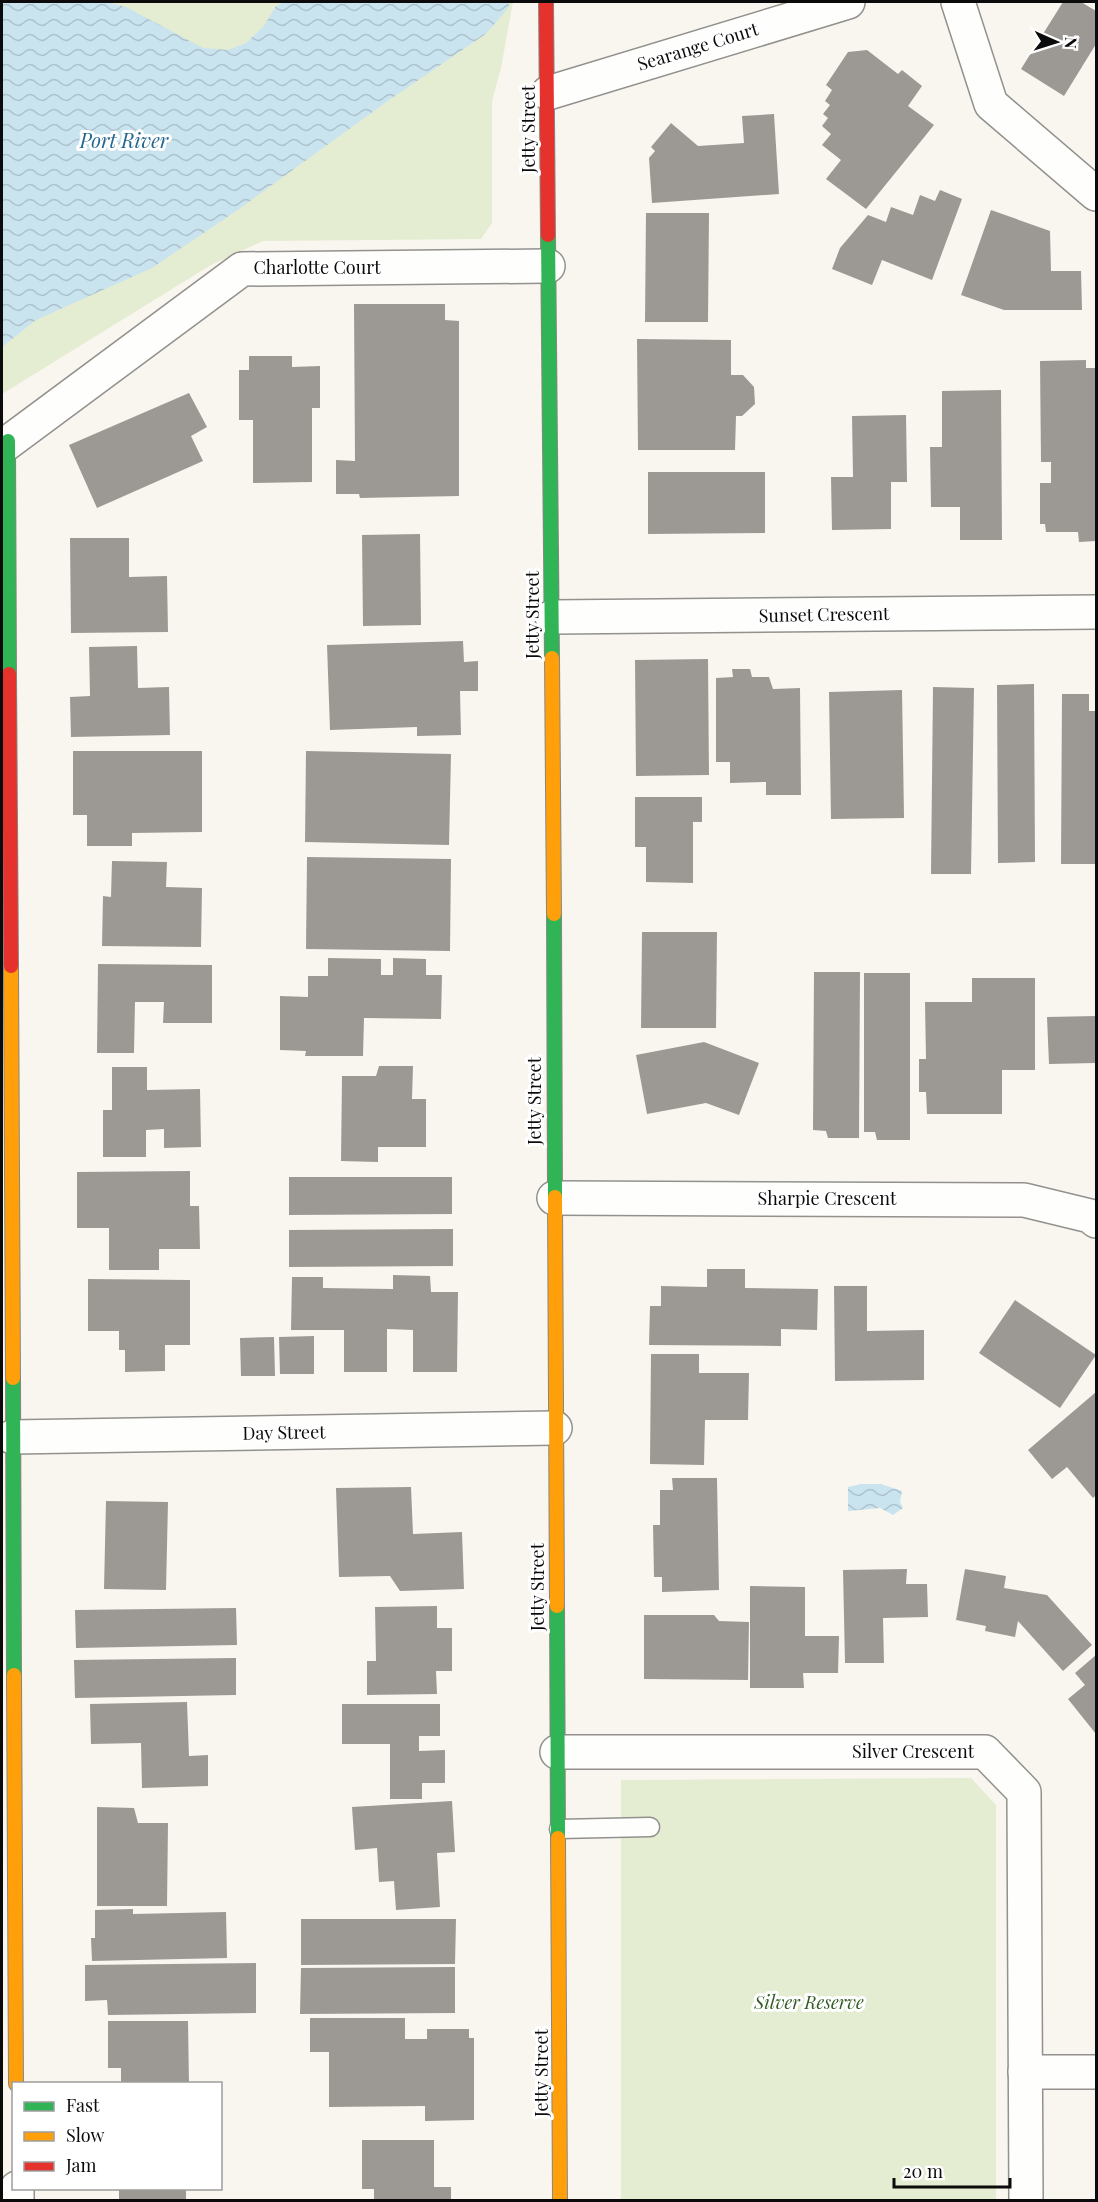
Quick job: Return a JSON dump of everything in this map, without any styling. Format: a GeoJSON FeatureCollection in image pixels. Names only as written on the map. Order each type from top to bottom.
{"type":"FeatureCollection","features":[{"type":"Feature","properties":{"kind":"street","name":"Jetty Street"},"geometry":{"type":"LineString","coordinates":[[546,2],[552,617],[560,2200]]}},
{"type":"Feature","properties":{"kind":"street","name":"Searange Court"},"geometry":{"type":"LineString","coordinates":[[548,93],[848,2]]}},
{"type":"Feature","properties":{"kind":"street"},"geometry":{"type":"LineString","coordinates":[[958,2],[990,104],[1096,194]]}},
{"type":"Feature","properties":{"kind":"street","name":"Charlotte Court"},"geometry":{"type":"LineString","coordinates":[[5,444],[242,269],[548,266]]}},
{"type":"Feature","properties":{"kind":"street"},"geometry":{"type":"LineString","coordinates":[[5,444],[16,2082]]}},
{"type":"Feature","properties":{"kind":"street","name":"Sunset Crescent"},"geometry":{"type":"LineString","coordinates":[[552,617],[1096,612]]}},
{"type":"Feature","properties":{"kind":"street","name":"Sharpie Crescent"},"geometry":{"type":"LineString","coordinates":[[554,1198],[1024,1200],[1090,1216],[1096,1221]]}},
{"type":"Feature","properties":{"kind":"street","name":"Day Street"},"geometry":{"type":"LineString","coordinates":[[12,1437],[555,1428]]}},
{"type":"Feature","properties":{"kind":"street","name":"Silver Crescent"},"geometry":{"type":"LineString","coordinates":[[557,1752],[985,1752],[1024,1792],[1026,2200]]}},
{"type":"Feature","properties":{"kind":"street"},"geometry":{"type":"LineString","coordinates":[[1025,2072],[1096,2072]]}},
{"type":"Feature","properties":{"kind":"lane"},"geometry":{"type":"LineString","coordinates":[[559,1829],[650,1827]]}},
{"type":"Feature","properties":{"kind":"green space","name":"Port River"},"geometry":{"type":"Polygon","coordinates":[[[2,2],[513,2],[501,68],[492,101],[492,223],[481,239],[263,241],[211,265],[2,394],[2,2]]]}},
{"type":"Feature","properties":{"kind":"green space","name":"Silver Reserve"},"geometry":{"type":"Polygon","coordinates":[[[971,1778],[996,1805],[996,2200],[621,2200],[621,1780],[971,1778]]]}},
{"type":"Feature","properties":{"kind":"water","name":"Port River"},"geometry":{"type":"Polygon","coordinates":[[[2,2],[106,2],[126,7],[203,48],[228,50],[246,43],[264,26],[276,6],[285,2],[509,2],[509,7],[487,33],[152,268],[36,320],[2,347],[2,2]]]}},
{"type":"Feature","properties":{"kind":"water"},"geometry":{"type":"Polygon","coordinates":[[[861,1484],[881,1484],[902,1491],[900,1502],[903,1508],[893,1515],[880,1508],[848,1511],[848,1487],[861,1484]]]}},
{"type":"Feature","properties":{"kind":"building"},"geometry":{"type":"Polygon","coordinates":[[[1063,2],[1081,2],[1096,11],[1096,44],[1064,96],[1021,69],[1063,2]]]}},
{"type":"Feature","properties":{"kind":"building"},"geometry":{"type":"Polygon","coordinates":[[[867,50],[898,74],[902,70],[922,86],[908,106],[934,125],[866,209],[826,179],[841,160],[822,145],[831,134],[822,126],[828,118],[823,114],[830,105],[825,101],[832,90],[826,85],[848,52],[867,50]]]}},
{"type":"Feature","properties":{"kind":"building"},"geometry":{"type":"Polygon","coordinates":[[[774,114],[779,194],[652,203],[649,158],[655,151],[651,147],[671,123],[698,146],[744,143],[742,116],[774,114]]]}},
{"type":"Feature","properties":{"kind":"building"},"geometry":{"type":"Polygon","coordinates":[[[940,190],[962,199],[932,280],[882,260],[872,285],[832,269],[840,248],[868,215],[886,222],[891,207],[913,215],[920,195],[935,201],[940,190]]]}},
{"type":"Feature","properties":{"kind":"building"},"geometry":{"type":"Polygon","coordinates":[[[991,210],[1050,231],[1051,271],[1081,271],[1082,310],[1004,310],[961,295],[991,210]]]}},
{"type":"Feature","properties":{"kind":"building"},"geometry":{"type":"Polygon","coordinates":[[[646,213],[709,213],[708,322],[645,322],[646,213]]]}},
{"type":"Feature","properties":{"kind":"building"},"geometry":{"type":"Polygon","coordinates":[[[354,304],[445,304],[445,320],[459,321],[459,496],[360,498],[359,494],[336,494],[336,460],[355,461],[354,304]]]}},
{"type":"Feature","properties":{"kind":"building"},"geometry":{"type":"Polygon","coordinates":[[[637,339],[731,340],[731,375],[743,375],[754,387],[755,404],[742,416],[736,416],[735,450],[638,450],[637,339]]]}},
{"type":"Feature","properties":{"kind":"building"},"geometry":{"type":"Polygon","coordinates":[[[249,356],[292,356],[292,367],[320,366],[320,408],[312,408],[312,482],[253,483],[253,420],[239,420],[239,370],[249,370],[249,356]]]}},
{"type":"Feature","properties":{"kind":"building"},"geometry":{"type":"Polygon","coordinates":[[[1086,360],[1086,368],[1096,368],[1096,541],[1079,542],[1078,532],[1046,532],[1045,524],[1040,524],[1040,483],[1051,483],[1051,462],[1041,462],[1040,361],[1086,360]]]}},
{"type":"Feature","properties":{"kind":"building"},"geometry":{"type":"Polygon","coordinates":[[[1001,390],[1002,540],[960,540],[960,507],[931,507],[930,447],[942,447],[942,391],[1001,390]]]}},
{"type":"Feature","properties":{"kind":"building"},"geometry":{"type":"Polygon","coordinates":[[[189,393],[207,427],[191,436],[203,461],[97,508],[69,445],[189,393]]]}},
{"type":"Feature","properties":{"kind":"building"},"geometry":{"type":"Polygon","coordinates":[[[906,415],[907,482],[891,482],[891,529],[832,530],[831,477],[853,477],[852,416],[906,415]]]}},
{"type":"Feature","properties":{"kind":"building"},"geometry":{"type":"Polygon","coordinates":[[[648,472],[765,472],[765,533],[648,534],[648,472]]]}},
{"type":"Feature","properties":{"kind":"building"},"geometry":{"type":"Polygon","coordinates":[[[420,534],[421,625],[363,626],[362,535],[420,534]]]}},
{"type":"Feature","properties":{"kind":"building"},"geometry":{"type":"Polygon","coordinates":[[[70,538],[129,538],[129,577],[167,576],[168,632],[71,633],[70,538]]]}},
{"type":"Feature","properties":{"kind":"building"},"geometry":{"type":"Polygon","coordinates":[[[463,641],[464,662],[478,661],[478,691],[460,691],[461,735],[417,736],[417,727],[330,730],[327,645],[463,641]]]}},
{"type":"Feature","properties":{"kind":"building"},"geometry":{"type":"Polygon","coordinates":[[[137,646],[138,688],[169,687],[170,735],[71,737],[70,697],[90,696],[89,647],[137,646]]]}},
{"type":"Feature","properties":{"kind":"building"},"geometry":{"type":"Polygon","coordinates":[[[708,659],[709,775],[636,776],[635,660],[708,659]]]}},
{"type":"Feature","properties":{"kind":"building"},"geometry":{"type":"Polygon","coordinates":[[[732,669],[750,669],[752,677],[769,677],[773,689],[800,688],[801,795],[766,795],[766,782],[730,783],[730,762],[716,762],[716,678],[733,677],[732,669]]]}},
{"type":"Feature","properties":{"kind":"building"},"geometry":{"type":"Polygon","coordinates":[[[1034,684],[1035,862],[998,863],[997,685],[1034,684]]]}},
{"type":"Feature","properties":{"kind":"building"},"geometry":{"type":"Polygon","coordinates":[[[933,687],[974,688],[971,874],[931,874],[933,687]]]}},
{"type":"Feature","properties":{"kind":"building"},"geometry":{"type":"Polygon","coordinates":[[[902,690],[904,818],[831,819],[829,692],[902,690]]]}},
{"type":"Feature","properties":{"kind":"building"},"geometry":{"type":"Polygon","coordinates":[[[1062,694],[1089,694],[1089,711],[1096,711],[1096,864],[1061,864],[1062,694]]]}},
{"type":"Feature","properties":{"kind":"building"},"geometry":{"type":"Polygon","coordinates":[[[73,751],[202,751],[202,832],[132,833],[132,846],[87,846],[87,815],[73,815],[73,751]]]}},
{"type":"Feature","properties":{"kind":"building"},"geometry":{"type":"Polygon","coordinates":[[[306,751],[451,754],[449,845],[305,842],[306,751]]]}},
{"type":"Feature","properties":{"kind":"building"},"geometry":{"type":"Polygon","coordinates":[[[635,797],[702,797],[702,822],[693,822],[693,883],[646,882],[646,847],[635,847],[635,797]]]}},
{"type":"Feature","properties":{"kind":"building"},"geometry":{"type":"Polygon","coordinates":[[[307,857],[451,859],[450,951],[306,949],[307,857]]]}},
{"type":"Feature","properties":{"kind":"building"},"geometry":{"type":"Polygon","coordinates":[[[112,861],[167,862],[166,887],[202,888],[201,947],[102,946],[103,896],[111,897],[112,861]]]}},
{"type":"Feature","properties":{"kind":"building"},"geometry":{"type":"Polygon","coordinates":[[[642,932],[717,932],[716,1028],[641,1028],[642,932]]]}},
{"type":"Feature","properties":{"kind":"building"},"geometry":{"type":"Polygon","coordinates":[[[328,958],[381,959],[381,975],[393,975],[393,958],[426,959],[426,975],[442,975],[441,1019],[364,1018],[363,1056],[305,1056],[306,1051],[280,1050],[280,996],[308,997],[308,976],[328,976],[328,958]]]}},
{"type":"Feature","properties":{"kind":"building"},"geometry":{"type":"Polygon","coordinates":[[[98,964],[212,965],[212,1023],[163,1023],[164,1002],[135,1002],[134,1053],[97,1053],[98,964]]]}},
{"type":"Feature","properties":{"kind":"building"},"geometry":{"type":"Polygon","coordinates":[[[814,972],[860,972],[859,1138],[828,1138],[826,1131],[813,1130],[814,972]]]}},
{"type":"Feature","properties":{"kind":"building"},"geometry":{"type":"Polygon","coordinates":[[[864,973],[910,973],[910,1140],[877,1140],[875,1132],[864,1132],[864,973]]]}},
{"type":"Feature","properties":{"kind":"building"},"geometry":{"type":"Polygon","coordinates":[[[972,978],[1035,978],[1035,1070],[1002,1070],[1002,1114],[927,1114],[926,1092],[919,1092],[919,1059],[926,1059],[925,1002],[972,1002],[972,978]]]}},
{"type":"Feature","properties":{"kind":"building"},"geometry":{"type":"Polygon","coordinates":[[[1096,1016],[1096,1063],[1049,1064],[1047,1017],[1096,1016]]]}},
{"type":"Feature","properties":{"kind":"building"},"geometry":{"type":"Polygon","coordinates":[[[704,1042],[759,1063],[739,1115],[706,1103],[647,1114],[636,1055],[704,1042]]]}},
{"type":"Feature","properties":{"kind":"building"},"geometry":{"type":"Polygon","coordinates":[[[379,1066],[413,1066],[412,1099],[426,1099],[426,1147],[378,1147],[378,1162],[341,1161],[342,1076],[376,1076],[379,1066]]]}},
{"type":"Feature","properties":{"kind":"building"},"geometry":{"type":"Polygon","coordinates":[[[112,1067],[147,1067],[147,1090],[200,1089],[201,1147],[164,1148],[164,1129],[146,1130],[146,1157],[103,1157],[103,1110],[112,1110],[112,1067]]]}},
{"type":"Feature","properties":{"kind":"building"},"geometry":{"type":"Polygon","coordinates":[[[190,1171],[190,1206],[199,1206],[200,1249],[159,1249],[159,1270],[109,1270],[109,1228],[77,1228],[77,1172],[190,1171]]]}},
{"type":"Feature","properties":{"kind":"building"},"geometry":{"type":"Polygon","coordinates":[[[289,1177],[452,1177],[452,1214],[289,1215],[289,1177]]]}},
{"type":"Feature","properties":{"kind":"building"},"geometry":{"type":"Polygon","coordinates":[[[453,1229],[453,1266],[289,1267],[289,1230],[453,1229]]]}},
{"type":"Feature","properties":{"kind":"building"},"geometry":{"type":"Polygon","coordinates":[[[707,1269],[745,1269],[745,1288],[818,1289],[817,1330],[781,1329],[781,1346],[649,1345],[650,1306],[661,1306],[661,1286],[707,1287],[707,1269]]]}},
{"type":"Feature","properties":{"kind":"building"},"geometry":{"type":"Polygon","coordinates":[[[393,1275],[430,1276],[431,1292],[458,1292],[457,1372],[413,1372],[413,1330],[387,1329],[387,1372],[344,1372],[344,1330],[291,1330],[292,1277],[323,1277],[323,1288],[393,1289],[393,1275]]]}},
{"type":"Feature","properties":{"kind":"building"},"geometry":{"type":"Polygon","coordinates":[[[88,1279],[190,1280],[190,1345],[165,1345],[165,1371],[125,1372],[125,1350],[119,1350],[119,1331],[88,1331],[88,1279]]]}},
{"type":"Feature","properties":{"kind":"building"},"geometry":{"type":"Polygon","coordinates":[[[834,1286],[867,1286],[867,1331],[924,1330],[924,1380],[835,1381],[834,1286]]]}},
{"type":"Feature","properties":{"kind":"building"},"geometry":{"type":"Polygon","coordinates":[[[1015,1300],[1096,1355],[1060,1408],[979,1353],[1015,1300]]]}},
{"type":"Feature","properties":{"kind":"building"},"geometry":{"type":"Polygon","coordinates":[[[314,1336],[314,1374],[280,1374],[279,1337],[314,1336]]]}},
{"type":"Feature","properties":{"kind":"building"},"geometry":{"type":"Polygon","coordinates":[[[274,1337],[275,1376],[241,1376],[240,1338],[274,1337]]]}},
{"type":"Feature","properties":{"kind":"building"},"geometry":{"type":"Polygon","coordinates":[[[651,1354],[699,1354],[699,1373],[749,1373],[748,1420],[705,1420],[704,1465],[650,1464],[651,1354]]]}},
{"type":"Feature","properties":{"kind":"building"},"geometry":{"type":"Polygon","coordinates":[[[1096,1392],[1096,1495],[1093,1498],[1067,1467],[1052,1479],[1028,1450],[1096,1392]]]}},
{"type":"Feature","properties":{"kind":"building"},"geometry":{"type":"Polygon","coordinates":[[[672,1478],[717,1478],[719,1590],[662,1592],[662,1577],[654,1577],[653,1525],[660,1525],[660,1490],[673,1490],[672,1478]]]}},
{"type":"Feature","properties":{"kind":"building"},"geometry":{"type":"Polygon","coordinates":[[[411,1487],[413,1534],[462,1532],[464,1589],[400,1591],[390,1576],[339,1577],[336,1488],[411,1487]]]}},
{"type":"Feature","properties":{"kind":"building"},"geometry":{"type":"Polygon","coordinates":[[[106,1501],[168,1502],[166,1590],[104,1589],[106,1501]]]}},
{"type":"Feature","properties":{"kind":"building"},"geometry":{"type":"Polygon","coordinates":[[[907,1569],[906,1584],[927,1584],[928,1617],[883,1618],[884,1663],[845,1663],[843,1570],[907,1569]]]}},
{"type":"Feature","properties":{"kind":"building"},"geometry":{"type":"Polygon","coordinates":[[[965,1569],[1006,1576],[1004,1588],[1047,1595],[1092,1645],[1063,1671],[1018,1621],[1015,1637],[985,1631],[986,1626],[956,1620],[965,1569]]]}},
{"type":"Feature","properties":{"kind":"building"},"geometry":{"type":"Polygon","coordinates":[[[750,1586],[805,1587],[805,1636],[839,1636],[838,1673],[803,1673],[804,1688],[750,1688],[750,1586]]]}},
{"type":"Feature","properties":{"kind":"building"},"geometry":{"type":"Polygon","coordinates":[[[437,1606],[437,1628],[452,1628],[452,1671],[436,1671],[437,1694],[367,1695],[367,1661],[376,1661],[375,1607],[437,1606]]]}},
{"type":"Feature","properties":{"kind":"building"},"geometry":{"type":"Polygon","coordinates":[[[236,1608],[237,1645],[76,1648],[75,1610],[236,1608]]]}},
{"type":"Feature","properties":{"kind":"building"},"geometry":{"type":"Polygon","coordinates":[[[644,1615],[714,1615],[719,1621],[749,1622],[748,1680],[644,1679],[644,1615]]]}},
{"type":"Feature","properties":{"kind":"building"},"geometry":{"type":"Polygon","coordinates":[[[1096,1655],[1096,1734],[1068,1699],[1085,1685],[1075,1673],[1096,1655]]]}},
{"type":"Feature","properties":{"kind":"building"},"geometry":{"type":"Polygon","coordinates":[[[236,1658],[236,1695],[75,1698],[74,1660],[236,1658]]]}},
{"type":"Feature","properties":{"kind":"building"},"geometry":{"type":"Polygon","coordinates":[[[187,1702],[189,1756],[208,1755],[208,1786],[142,1788],[141,1743],[91,1744],[90,1704],[187,1702]]]}},
{"type":"Feature","properties":{"kind":"building"},"geometry":{"type":"Polygon","coordinates":[[[342,1704],[440,1704],[440,1736],[419,1736],[419,1751],[445,1750],[445,1783],[422,1783],[422,1799],[390,1799],[390,1744],[342,1744],[342,1704]]]}},
{"type":"Feature","properties":{"kind":"building"},"geometry":{"type":"Polygon","coordinates":[[[452,1801],[455,1852],[437,1853],[440,1907],[396,1910],[394,1881],[379,1882],[377,1848],[355,1850],[352,1807],[452,1801]]]}},
{"type":"Feature","properties":{"kind":"building"},"geometry":{"type":"Polygon","coordinates":[[[97,1807],[134,1808],[138,1823],[168,1823],[167,1906],[97,1906],[97,1807]]]}},
{"type":"Feature","properties":{"kind":"building"},"geometry":{"type":"Polygon","coordinates":[[[133,1909],[133,1914],[226,1912],[227,1958],[92,1961],[91,1938],[95,1938],[95,1910],[133,1909]]]}},
{"type":"Feature","properties":{"kind":"building"},"geometry":{"type":"Polygon","coordinates":[[[301,1919],[456,1919],[455,1964],[301,1965],[301,1919]]]}},
{"type":"Feature","properties":{"kind":"building"},"geometry":{"type":"Polygon","coordinates":[[[256,1963],[256,2013],[108,2015],[107,2000],[85,2001],[85,1965],[256,1963]]]}},
{"type":"Feature","properties":{"kind":"building"},"geometry":{"type":"Polygon","coordinates":[[[455,1967],[455,2013],[300,2014],[301,1968],[455,1967]]]}},
{"type":"Feature","properties":{"kind":"building"},"geometry":{"type":"Polygon","coordinates":[[[310,2018],[405,2018],[405,2039],[427,2039],[427,2029],[469,2029],[469,2038],[474,2038],[474,2120],[425,2121],[425,2106],[329,2107],[329,2052],[310,2052],[310,2018]]]}},
{"type":"Feature","properties":{"kind":"building"},"geometry":{"type":"Polygon","coordinates":[[[108,2021],[188,2021],[189,2082],[121,2082],[121,2068],[108,2068],[108,2021]]]}},
{"type":"Feature","properties":{"kind":"building"},"geometry":{"type":"Polygon","coordinates":[[[362,2140],[434,2140],[434,2187],[451,2187],[451,2200],[374,2200],[374,2189],[362,2189],[362,2140]]]}},
{"type":"Feature","properties":{"kind":"building"},"geometry":{"type":"Polygon","coordinates":[[[119,2190],[186,2190],[186,2200],[119,2200],[119,2190]]]}},
{"type":"Feature","properties":{"kind":"traffic: fast"},"geometry":{"type":"LineString","coordinates":[[548,235],[552,658]]}},
{"type":"Feature","properties":{"kind":"traffic: fast"},"geometry":{"type":"LineString","coordinates":[[8,441],[9,674]]}},
{"type":"Feature","properties":{"kind":"traffic: fast"},"geometry":{"type":"LineString","coordinates":[[554,914],[555,1197]]}},
{"type":"Feature","properties":{"kind":"traffic: fast"},"geometry":{"type":"LineString","coordinates":[[13,1378],[14,1675]]}},
{"type":"Feature","properties":{"kind":"traffic: fast"},"geometry":{"type":"LineString","coordinates":[[557,1606],[558,1838]]}},
{"type":"Feature","properties":{"kind":"traffic: slow"},"geometry":{"type":"LineString","coordinates":[[552,658],[554,914]]}},
{"type":"Feature","properties":{"kind":"traffic: slow"},"geometry":{"type":"LineString","coordinates":[[11,966],[13,1378]]}},
{"type":"Feature","properties":{"kind":"traffic: slow"},"geometry":{"type":"LineString","coordinates":[[555,1197],[557,1606]]}},
{"type":"Feature","properties":{"kind":"traffic: slow"},"geometry":{"type":"LineString","coordinates":[[14,1675],[16,2082]]}},
{"type":"Feature","properties":{"kind":"traffic: slow"},"geometry":{"type":"LineString","coordinates":[[558,1838],[560,2200]]}},
{"type":"Feature","properties":{"kind":"traffic: jam"},"geometry":{"type":"LineString","coordinates":[[546,2],[548,235]]}},
{"type":"Feature","properties":{"kind":"traffic: jam"},"geometry":{"type":"LineString","coordinates":[[9,674],[11,966]]}}]}
